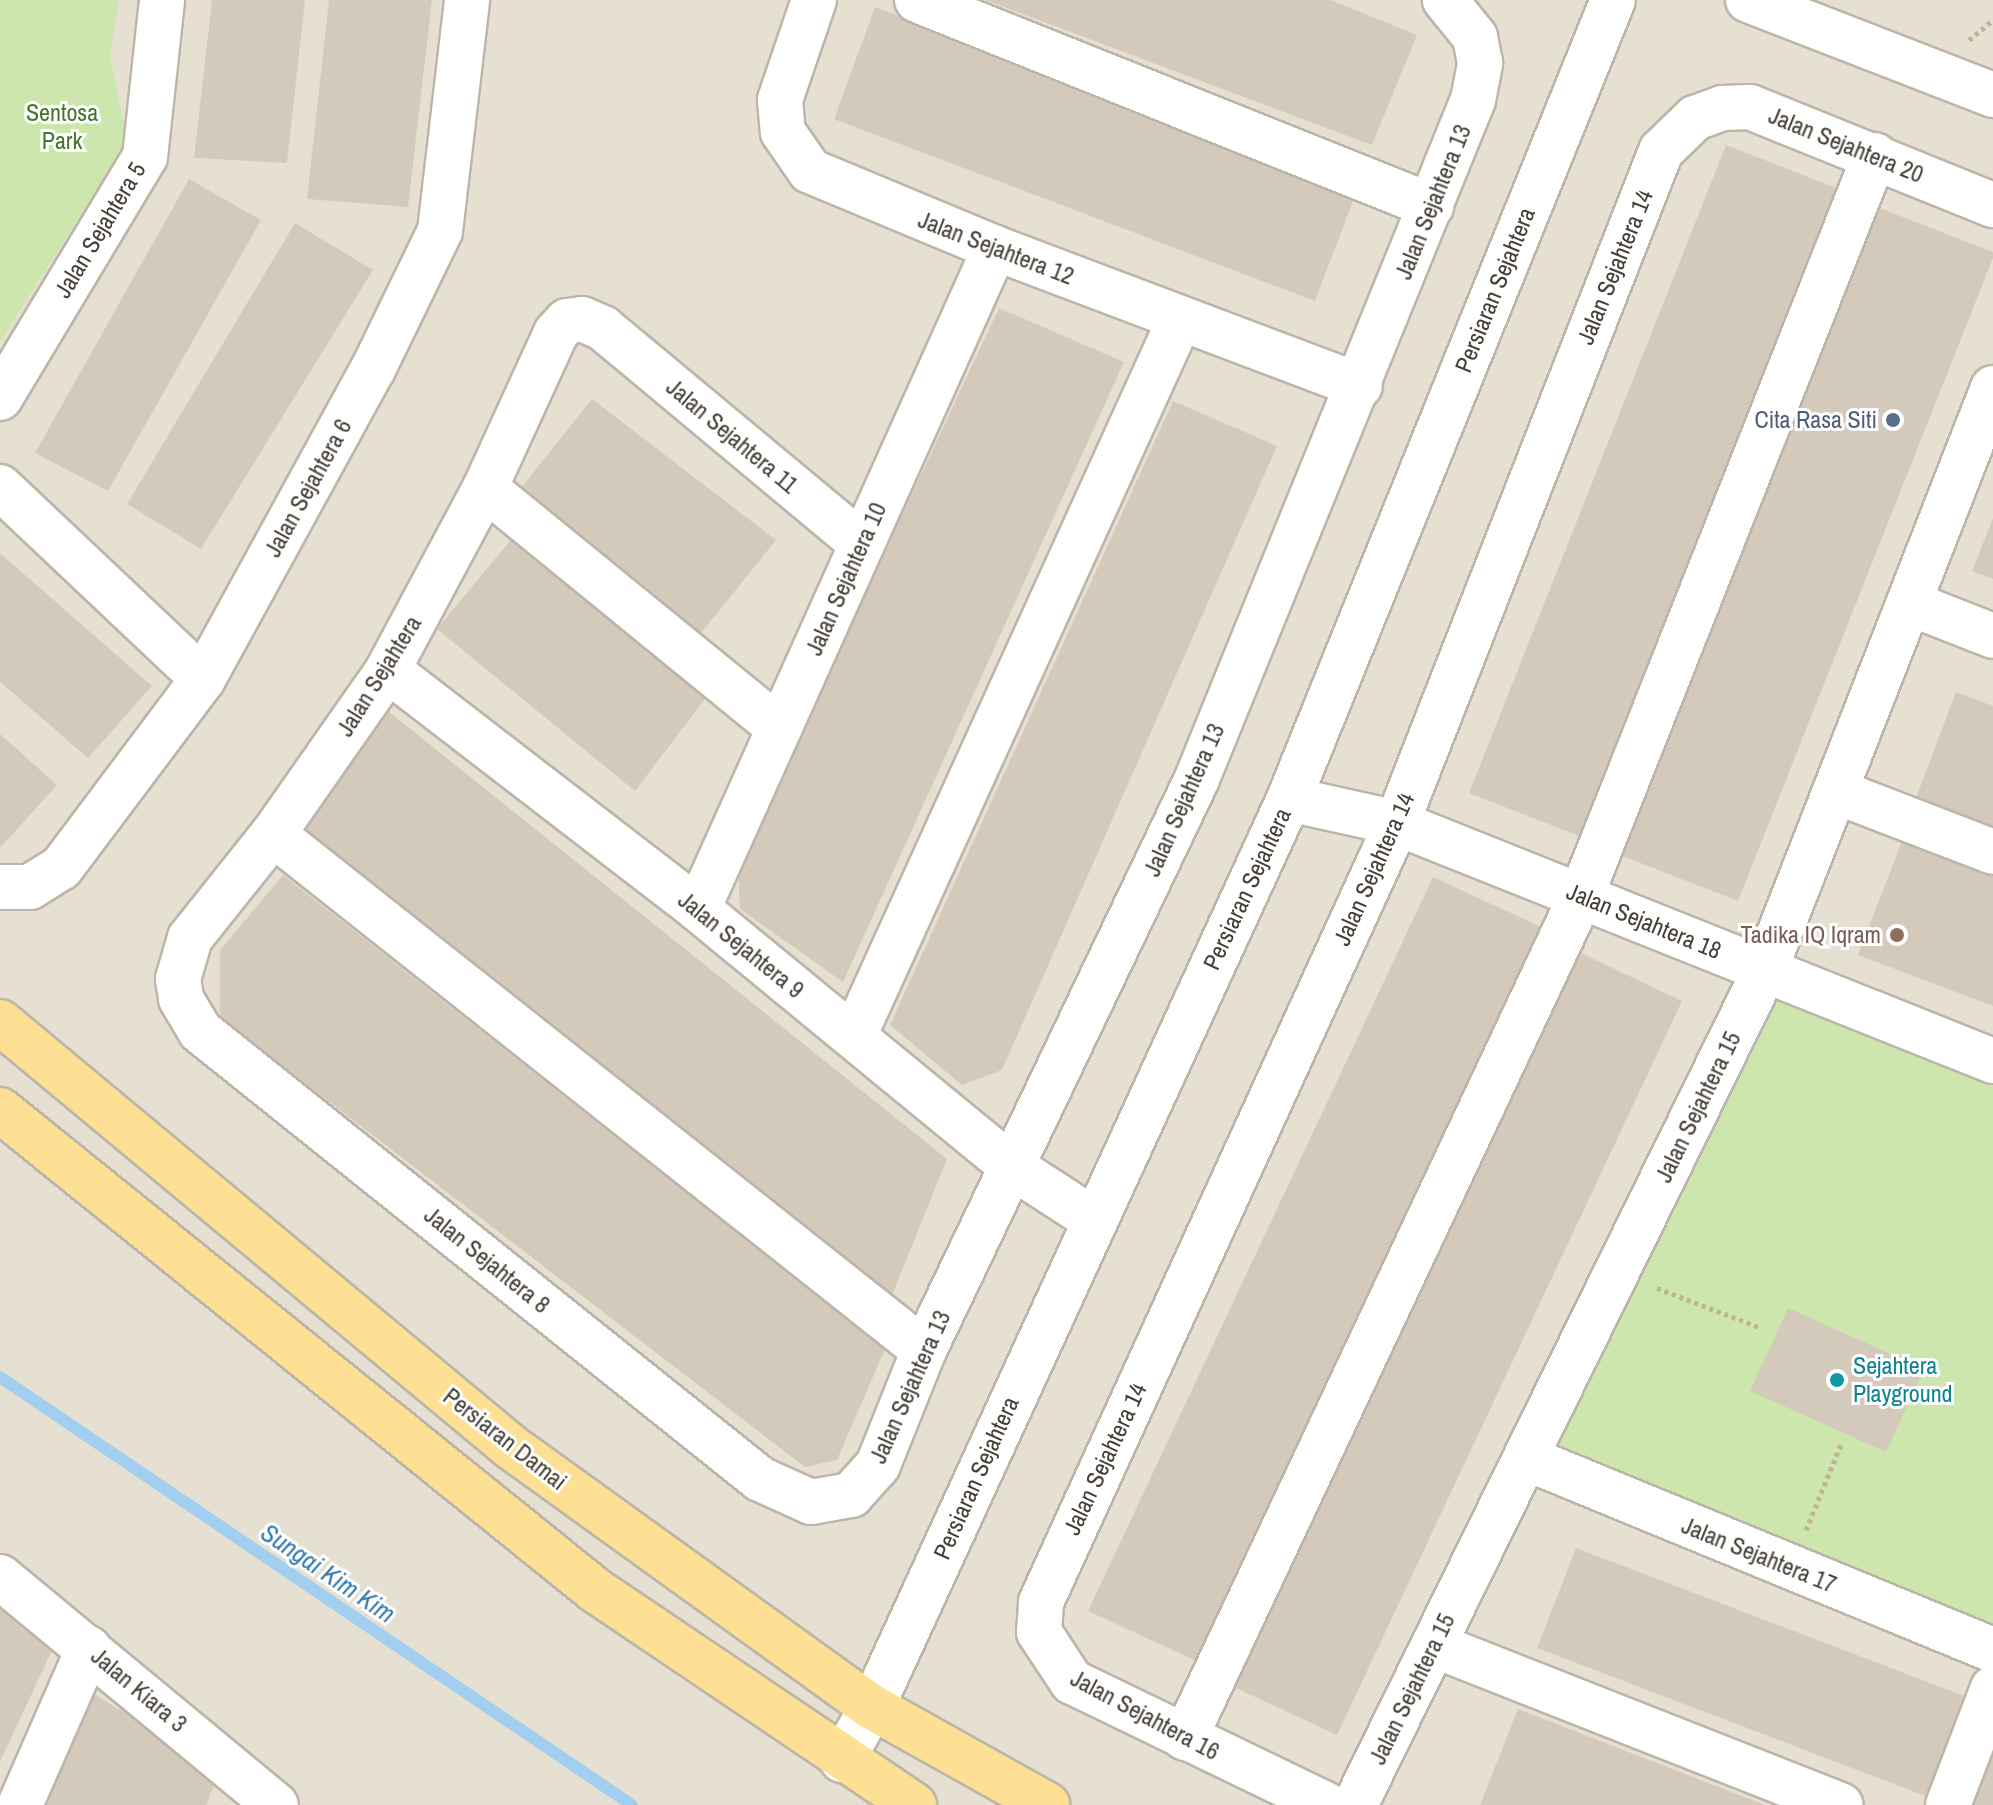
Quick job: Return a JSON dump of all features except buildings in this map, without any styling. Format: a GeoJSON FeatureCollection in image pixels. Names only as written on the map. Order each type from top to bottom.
{"type":"FeatureCollection","features":[{"type":"Feature","properties":{"kind":"main road","name":"Persiaran Damai"},"geometry":{"type":"LineString","coordinates":[[0,1022],[511,1447],[872,1707],[1047,1805]]}},
{"type":"Feature","properties":{"kind":"main road"},"geometry":{"type":"LineString","coordinates":[[0,1110],[595,1590],[842,1760],[914,1805]]}},
{"type":"Feature","properties":{"kind":"street","name":"Jalan Sejahtera 5"},"geometry":{"type":"LineString","coordinates":[[0,398],[145,157],[162,0]]}},
{"type":"Feature","properties":{"kind":"street","name":"Jalan Sejahtera 6"},"geometry":{"type":"LineString","coordinates":[[0,887],[30,887],[61,868],[203,679],[373,369],[438,238],[467,0]]}},
{"type":"Feature","properties":{"kind":"street","name":"Jalan Sejahtera 12"},"geometry":{"type":"LineString","coordinates":[[814,0],[781,87],[781,126],[792,151],[821,178],[995,248],[1360,386]]}},
{"type":"Feature","properties":{"kind":"street"},"geometry":{"type":"LineString","coordinates":[[917,0],[1431,206]]}},
{"type":"Feature","properties":{"kind":"street","name":"Jalan Sejahtera 13"},"geometry":{"type":"LineString","coordinates":[[760,1479],[811,1502],[851,1495],[878,1465],[924,1350],[1196,781],[1360,386],[1479,76],[1475,37],[1445,0]]}},
{"type":"Feature","properties":{"kind":"street","name":"Persiaran Sejahtera"},"geometry":{"type":"LineString","coordinates":[[842,1760],[872,1707],[1289,799],[1613,0]]}},
{"type":"Feature","properties":{"kind":"street"},"geometry":{"type":"LineString","coordinates":[[1748,0],[1993,95]]}},
{"type":"Feature","properties":{"kind":"street","name":"Jalan Sejahtera 20"},"geometry":{"type":"LineString","coordinates":[[1661,151],[1695,118],[1722,108],[1750,107],[1993,205]]}},
{"type":"Feature","properties":{"kind":"street","name":"Jalan Sejahtera 14"},"geometry":{"type":"LineString","coordinates":[[1053,1573],[1397,823],[1661,151]]}},
{"type":"Feature","properties":{"kind":"street"},"geometry":{"type":"LineString","coordinates":[[1185,1738],[1581,896],[1875,155]]}},
{"type":"Feature","properties":{"kind":"street","name":"Jalan Sejahtera 10"},"geometry":{"type":"LineString","coordinates":[[698,909],[995,248]]}},
{"type":"Feature","properties":{"kind":"street","name":"Jalan Sejahtera"},"geometry":{"type":"LineString","coordinates":[[214,1041],[190,1019],[181,999],[181,958],[190,938],[273,834],[388,670],[485,488],[561,327],[582,319],[603,328]]}},
{"type":"Feature","properties":{"kind":"street"},"geometry":{"type":"LineString","coordinates":[[854,1036],[1180,319]]}},
{"type":"Feature","properties":{"kind":"street","name":"Jalan Sejahtera 11"},"geometry":{"type":"LineString","coordinates":[[603,328],[862,544]]}},
{"type":"Feature","properties":{"kind":"street","name":"Jalan Sejahtera 15"},"geometry":{"type":"LineString","coordinates":[[1355,1805],[1765,970],[1989,407]]}},
{"type":"Feature","properties":{"kind":"street"},"geometry":{"type":"LineString","coordinates":[[0,487],[203,679]]}},
{"type":"Feature","properties":{"kind":"street"},"geometry":{"type":"LineString","coordinates":[[485,488],[779,728]]}},
{"type":"Feature","properties":{"kind":"street"},"geometry":{"type":"LineString","coordinates":[[1909,603],[1993,636]]}},
{"type":"Feature","properties":{"kind":"street","name":"Jalan Sejahtera 9"},"geometry":{"type":"LineString","coordinates":[[388,670],[698,909],[1011,1166],[1094,1220]]}},
{"type":"Feature","properties":{"kind":"street"},"geometry":{"type":"LineString","coordinates":[[1835,791],[1993,852]]}},
{"type":"Feature","properties":{"kind":"street","name":"Jalan Sejahtera 18"},"geometry":{"type":"LineString","coordinates":[[1289,799],[1397,823],[1993,1061]]}},
{"type":"Feature","properties":{"kind":"street"},"geometry":{"type":"LineString","coordinates":[[273,834],[924,1350]]}},
{"type":"Feature","properties":{"kind":"street","name":"Jalan Sejahtera 8"},"geometry":{"type":"LineString","coordinates":[[214,1041],[760,1479]]}},
{"type":"Feature","properties":{"kind":"street","name":"Jalan Sejahtera 17"},"geometry":{"type":"LineString","coordinates":[[1526,1458],[1993,1650]]}},
{"type":"Feature","properties":{"kind":"street","name":"Jalan Sejahtera 16"},"geometry":{"type":"LineString","coordinates":[[1053,1573],[1037,1622],[1061,1671],[1079,1687],[1327,1805]]}},
{"type":"Feature","properties":{"kind":"street","name":"Jalan Kiara 3"},"geometry":{"type":"LineString","coordinates":[[0,1577],[89,1648],[234,1791],[276,1805]]}},
{"type":"Feature","properties":{"kind":"street"},"geometry":{"type":"LineString","coordinates":[[1434,1645],[1841,1805]]}},
{"type":"Feature","properties":{"kind":"street"},"geometry":{"type":"LineString","coordinates":[[20,1805],[89,1648]]}},
{"type":"Feature","properties":{"kind":"street"},"geometry":{"type":"LineString","coordinates":[[1948,1805],[1993,1688]]}},
{"type":"Feature","properties":{"kind":"path"},"geometry":{"type":"LineString","coordinates":[[1961,46],[1993,20]]}},
{"type":"Feature","properties":{"kind":"path"},"geometry":{"type":"LineString","coordinates":[[1617,1272],[1761,1328]]}},
{"type":"Feature","properties":{"kind":"path"},"geometry":{"type":"LineString","coordinates":[[1791,1569],[1842,1442]]}},
{"type":"Feature","properties":{"kind":"shaded area"},"geometry":{"type":"Polygon","coordinates":[[[0,0],[1993,0],[1993,1805],[0,1805],[0,0]]]}},
{"type":"Feature","properties":{"kind":"green space","name":"Sentosa Park"},"geometry":{"type":"Polygon","coordinates":[[[0,0],[119,0],[110,55],[127,141],[0,342],[0,0]]]}},
{"type":"Feature","properties":{"kind":"green space"},"geometry":{"type":"Polygon","coordinates":[[[1765,970],[1993,1061],[1993,1650],[1526,1458],[1765,970]]]}},
{"type":"Feature","properties":{"kind":"waterway","name":"Sungai Kim Kim"},"geometry":{"type":"LineString","coordinates":[[0,1377],[632,1805]]}},
{"type":"Feature","properties":{"kind":"place","name":"Cita Rasa Siti"},"geometry":{"type":"Point","coordinates":[1893,420]}},
{"type":"Feature","properties":{"kind":"place","name":"Tadika IQ Iqram"},"geometry":{"type":"Point","coordinates":[1897,935]}},
{"type":"Feature","properties":{"kind":"place","name":"Sejahtera Playground"},"geometry":{"type":"Point","coordinates":[1837,1380]}}]}
